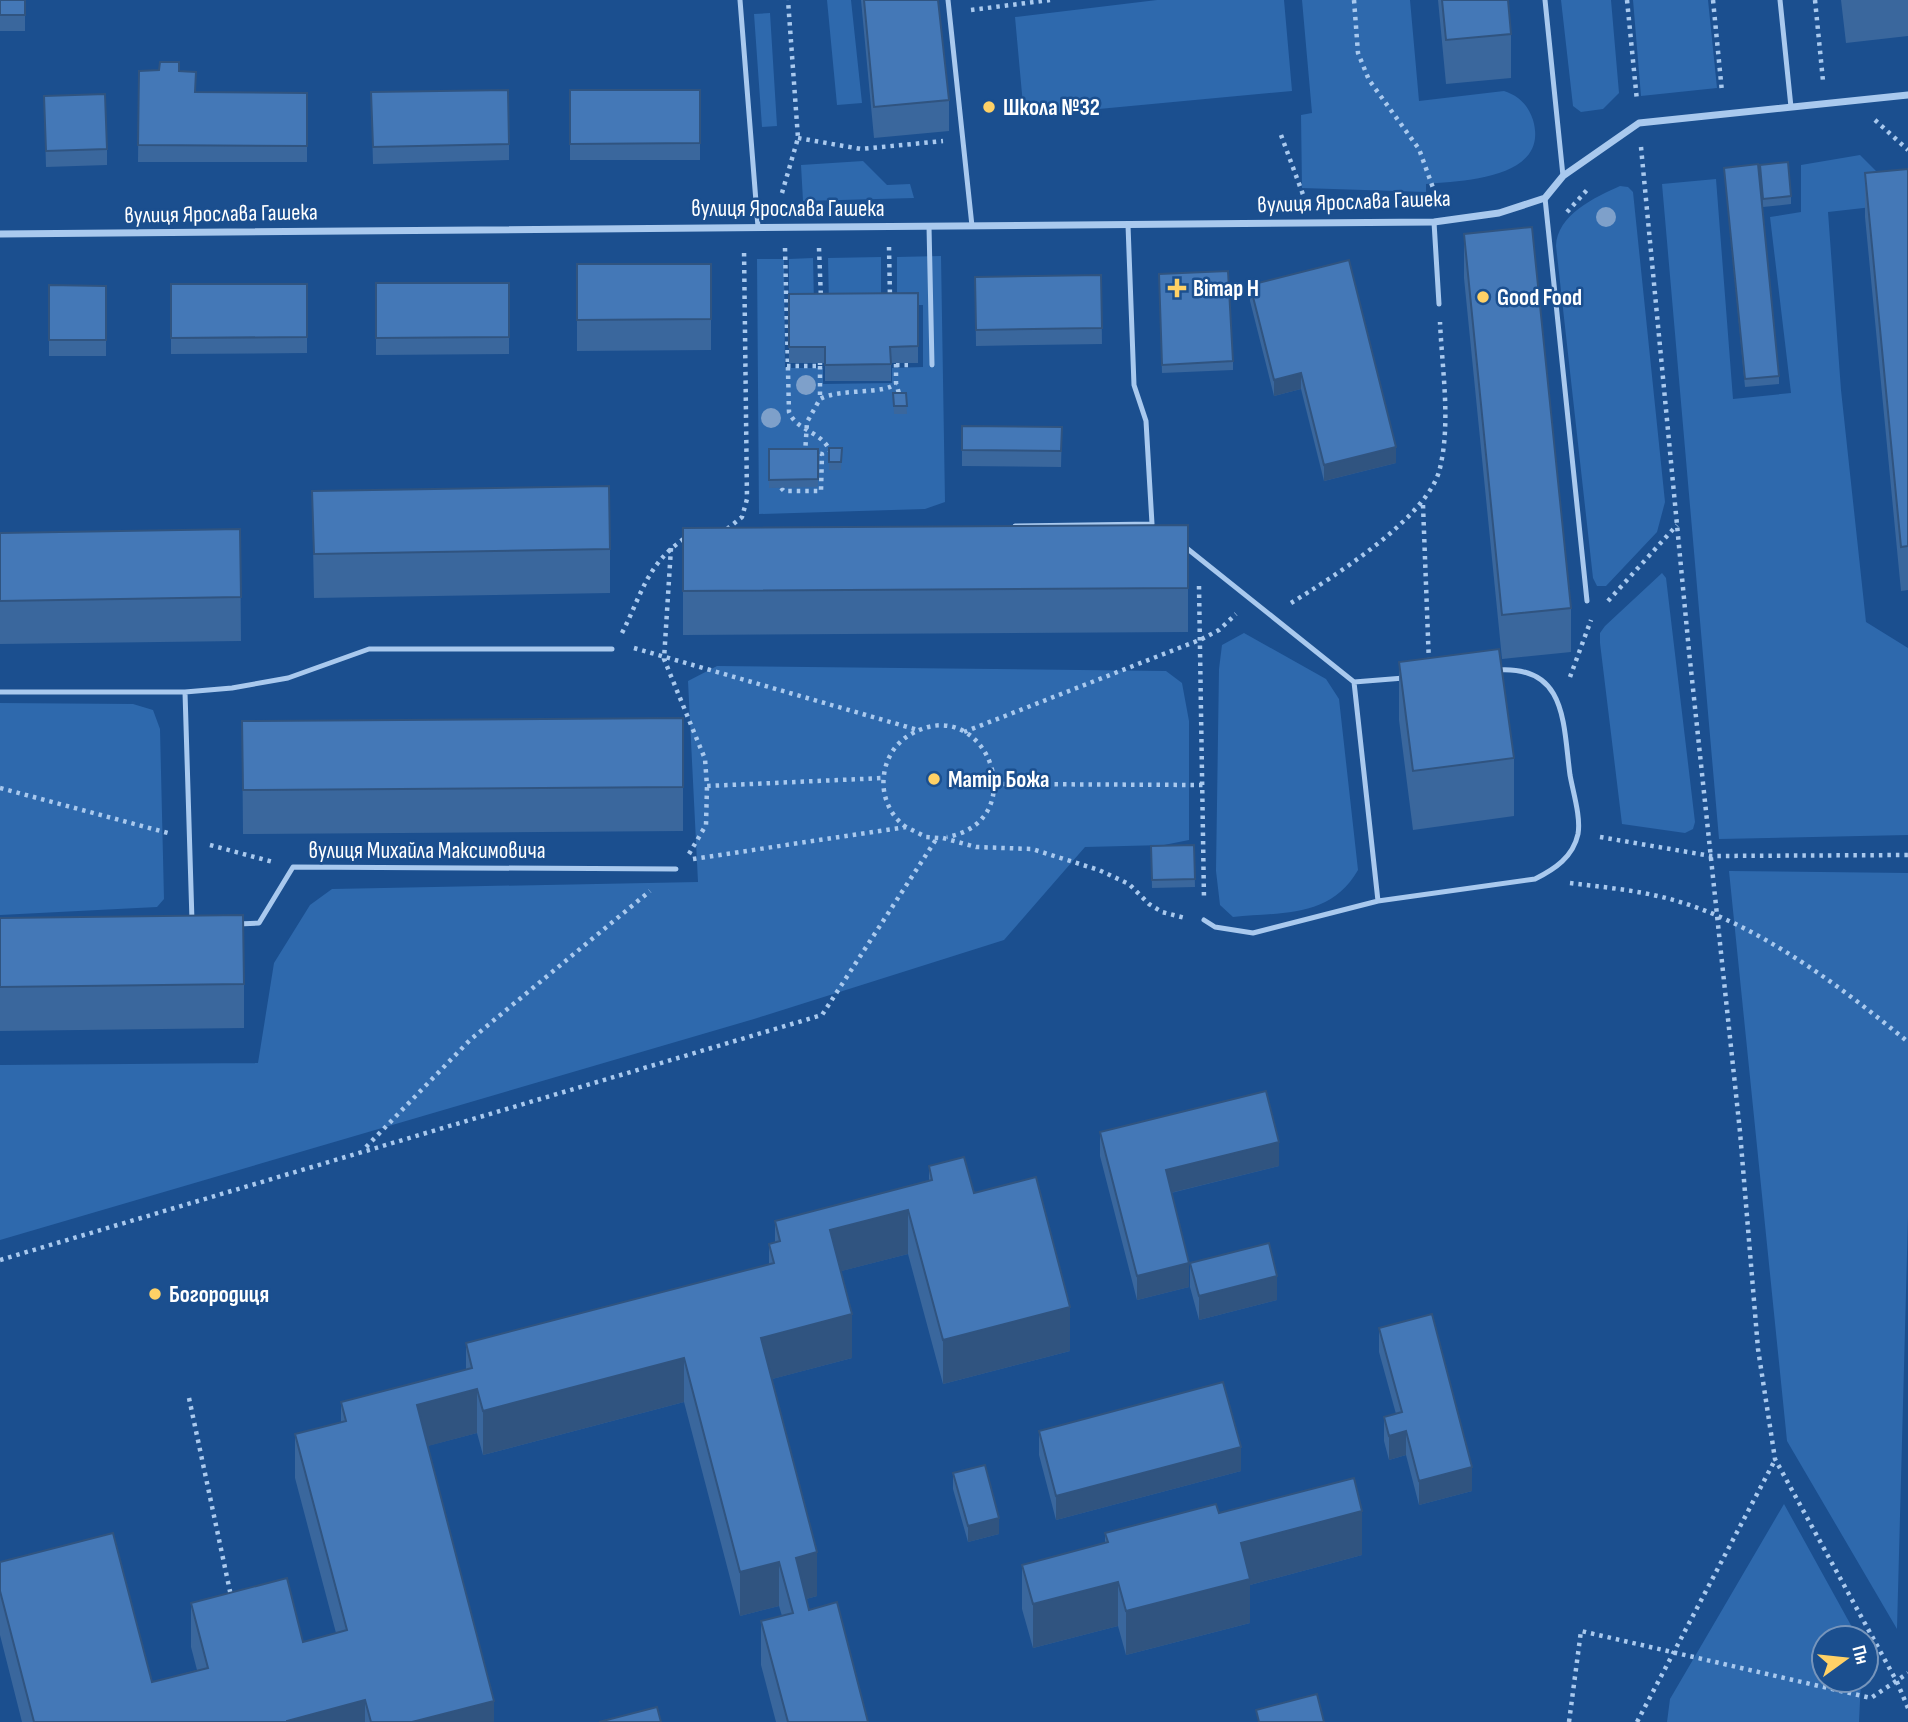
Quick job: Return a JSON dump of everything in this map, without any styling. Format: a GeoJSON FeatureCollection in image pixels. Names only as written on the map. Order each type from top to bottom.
{"type":"FeatureCollection","features":[{"type":"Feature","properties":{"kind":"street"},"geometry":{"type":"LineString","coordinates":[[1545,198],[1563,176],[1639,123],[1908,95]]}},
{"type":"Feature","properties":{"kind":"street","name":"вулиця Ярослава Гашека"},"geometry":{"type":"LineString","coordinates":[[0,234],[1434,222],[1499,213],[1545,198]]}},
{"type":"Feature","properties":{"kind":"lane"},"geometry":{"type":"LineString","coordinates":[[740,0],[758,227]]}},
{"type":"Feature","properties":{"kind":"lane"},"geometry":{"type":"LineString","coordinates":[[948,0],[972,226]]}},
{"type":"Feature","properties":{"kind":"lane"},"geometry":{"type":"LineString","coordinates":[[1545,0],[1563,176]]}},
{"type":"Feature","properties":{"kind":"lane"},"geometry":{"type":"LineString","coordinates":[[1780,0],[1791,107]]}},
{"type":"Feature","properties":{"kind":"lane"},"geometry":{"type":"LineString","coordinates":[[1545,198],[1587,601]]}},
{"type":"Feature","properties":{"kind":"lane"},"geometry":{"type":"LineString","coordinates":[[1434,222],[1438,304]]}},
{"type":"Feature","properties":{"kind":"lane"},"geometry":{"type":"LineString","coordinates":[[1128,225],[1134,385],[1146,421],[1152,524]]}},
{"type":"Feature","properties":{"kind":"lane"},"geometry":{"type":"LineString","coordinates":[[929,226],[932,365]]}},
{"type":"Feature","properties":{"kind":"lane"},"geometry":{"type":"LineString","coordinates":[[1001,526],[1152,524],[1163,531]]}},
{"type":"Feature","properties":{"kind":"lane"},"geometry":{"type":"LineString","coordinates":[[1175,539],[1354,682],[1378,901]]}},
{"type":"Feature","properties":{"kind":"lane"},"geometry":{"type":"LineString","coordinates":[[0,692],[185,692],[288,678],[369,649],[612,649]]}},
{"type":"Feature","properties":{"kind":"lane"},"geometry":{"type":"LineString","coordinates":[[1204,920],[1215,927],[1253,933],[1378,901],[1535,879],[1554,869],[1568,857],[1578,833],[1560,705],[1549,686],[1537,676],[1521,668],[1495,671]]}},
{"type":"Feature","properties":{"kind":"lane"},"geometry":{"type":"LineString","coordinates":[[1354,682],[1430,676]]}},
{"type":"Feature","properties":{"kind":"lane"},"geometry":{"type":"LineString","coordinates":[[185,692],[192,924]]}},
{"type":"Feature","properties":{"kind":"lane","name":"вулиця Михайла Максимовича"},"geometry":{"type":"LineString","coordinates":[[232,924],[259,923],[293,867],[676,869]]}},
{"type":"Feature","properties":{"kind":"lane"},"geometry":{"type":"LineString","coordinates":[[178,924],[205,924]]}},
{"type":"Feature","properties":{"kind":"path"},"geometry":{"type":"LineString","coordinates":[[782,193],[798,138],[788,0]]}},
{"type":"Feature","properties":{"kind":"path"},"geometry":{"type":"LineString","coordinates":[[950,12],[1050,0]]}},
{"type":"Feature","properties":{"kind":"path"},"geometry":{"type":"LineString","coordinates":[[1354,0],[1358,53],[1369,80],[1419,149],[1437,199]]}},
{"type":"Feature","properties":{"kind":"path"},"geometry":{"type":"LineString","coordinates":[[1627,0],[1637,100]]}},
{"type":"Feature","properties":{"kind":"path"},"geometry":{"type":"LineString","coordinates":[[1713,0],[1722,92]]}},
{"type":"Feature","properties":{"kind":"path"},"geometry":{"type":"LineString","coordinates":[[1815,0],[1823,81]]}},
{"type":"Feature","properties":{"kind":"path"},"geometry":{"type":"LineString","coordinates":[[1873,118],[1908,150]]}},
{"type":"Feature","properties":{"kind":"path"},"geometry":{"type":"LineString","coordinates":[[1281,135],[1305,200]]}},
{"type":"Feature","properties":{"kind":"path"},"geometry":{"type":"LineString","coordinates":[[798,138],[860,149],[963,139]]}},
{"type":"Feature","properties":{"kind":"path"},"geometry":{"type":"LineString","coordinates":[[1641,143],[1677,525],[1741,1132],[1758,1349],[1776,1459],[1897,1682],[1908,1708]]}},
{"type":"Feature","properties":{"kind":"path"},"geometry":{"type":"LineString","coordinates":[[889,246],[890,305]]}},
{"type":"Feature","properties":{"kind":"path"},"geometry":{"type":"LineString","coordinates":[[785,247],[789,412],[795,422],[827,444],[831,457]]}},
{"type":"Feature","properties":{"kind":"path"},"geometry":{"type":"LineString","coordinates":[[820,247],[821,310]]}},
{"type":"Feature","properties":{"kind":"path"},"geometry":{"type":"LineString","coordinates":[[717,531],[727,530],[737,522],[747,499],[744,248]]}},
{"type":"Feature","properties":{"kind":"path"},"geometry":{"type":"LineString","coordinates":[[1272,614],[1357,559],[1423,504],[1440,471],[1445,441],[1438,304]]}},
{"type":"Feature","properties":{"kind":"path"},"geometry":{"type":"LineString","coordinates":[[896,363],[896,383],[901,401]]}},
{"type":"Feature","properties":{"kind":"path"},"geometry":{"type":"LineString","coordinates":[[787,366],[820,364],[820,399],[810,414],[806,428],[805,455]]}},
{"type":"Feature","properties":{"kind":"path"},"geometry":{"type":"LineString","coordinates":[[820,399],[844,391],[890,388],[896,383]]}},
{"type":"Feature","properties":{"kind":"path"},"geometry":{"type":"LineString","coordinates":[[781,488],[783,491],[821,491],[822,454],[793,453]]}},
{"type":"Feature","properties":{"kind":"path"},"geometry":{"type":"LineString","coordinates":[[1423,504],[1430,676]]}},
{"type":"Feature","properties":{"kind":"path"},"geometry":{"type":"LineString","coordinates":[[1607,602],[1677,525]]}},
{"type":"Feature","properties":{"kind":"path"},"geometry":{"type":"LineString","coordinates":[[612,649],[647,575],[671,548],[696,534]]}},
{"type":"Feature","properties":{"kind":"path"},"geometry":{"type":"LineString","coordinates":[[671,548],[664,659],[705,759],[707,786],[706,825],[685,860],[906,827]]}},
{"type":"Feature","properties":{"kind":"path"},"geometry":{"type":"LineString","coordinates":[[0,1260],[822,1015],[940,838],[960,834],[979,821],[989,806],[995,784],[993,767],[985,751],[964,732],[942,726],[919,730],[902,740],[893,751],[883,778],[888,805],[906,827],[926,837],[940,838],[976,847],[1032,849],[1090,867],[1129,884],[1149,904],[1162,912],[1204,920],[1202,639],[1198,555]]}},
{"type":"Feature","properties":{"kind":"path"},"geometry":{"type":"LineString","coordinates":[[964,732],[1202,639],[1219,630],[1252,598]]}},
{"type":"Feature","properties":{"kind":"path"},"geometry":{"type":"LineString","coordinates":[[1560,705],[1590,622],[1598,612]]}},
{"type":"Feature","properties":{"kind":"path"},"geometry":{"type":"LineString","coordinates":[[617,643],[664,659],[919,730]]}},
{"type":"Feature","properties":{"kind":"path"},"geometry":{"type":"LineString","coordinates":[[707,786],[883,778]]}},
{"type":"Feature","properties":{"kind":"path"},"geometry":{"type":"LineString","coordinates":[[995,784],[1203,785]]}},
{"type":"Feature","properties":{"kind":"path"},"geometry":{"type":"LineString","coordinates":[[0,788],[293,867]]}},
{"type":"Feature","properties":{"kind":"path"},"geometry":{"type":"LineString","coordinates":[[1578,833],[1711,856],[1908,855]]}},
{"type":"Feature","properties":{"kind":"path"},"geometry":{"type":"LineString","coordinates":[[363,1150],[470,1040],[676,869]]}},
{"type":"Feature","properties":{"kind":"path"},"geometry":{"type":"LineString","coordinates":[[1535,879],[1665,898],[1718,915],[1759,935],[1871,1011],[1908,1042]]}},
{"type":"Feature","properties":{"kind":"path"},"geometry":{"type":"LineString","coordinates":[[189,1398],[233,1608]]}},
{"type":"Feature","properties":{"kind":"path"},"geometry":{"type":"LineString","coordinates":[[1637,1722],[1776,1459]]}},
{"type":"Feature","properties":{"kind":"path"},"geometry":{"type":"LineString","coordinates":[[1569,1722],[1581,1631],[1871,1698],[1908,1673]]}},
{"type":"Feature","properties":{"kind":"shaded area"},"geometry":{"type":"Polygon","coordinates":[[[827,0],[851,0],[862,103],[837,105],[827,0]]]}},
{"type":"Feature","properties":{"kind":"shaded area"},"geometry":{"type":"Polygon","coordinates":[[[1157,0],[1284,0],[1292,91],[1024,116],[1015,17],[1157,0]]]}},
{"type":"Feature","properties":{"kind":"shaded area"},"geometry":{"type":"Polygon","coordinates":[[[1302,0],[1410,0],[1419,101],[1504,91],[1509,93],[1522,102],[1533,120],[1535,139],[1529,154],[1517,165],[1500,173],[1462,181],[1426,184],[1426,192],[1302,188],[1301,115],[1312,113],[1302,0]]]}},
{"type":"Feature","properties":{"kind":"shaded area"},"geometry":{"type":"Polygon","coordinates":[[[1561,0],[1611,0],[1619,93],[1603,109],[1581,112],[1573,106],[1561,0]]]}},
{"type":"Feature","properties":{"kind":"shaded area"},"geometry":{"type":"Polygon","coordinates":[[[1633,0],[1708,0],[1717,88],[1641,96],[1633,0]]]}},
{"type":"Feature","properties":{"kind":"shaded area"},"geometry":{"type":"Polygon","coordinates":[[[770,13],[777,126],[762,127],[754,14],[770,13]]]}},
{"type":"Feature","properties":{"kind":"shaded area"},"geometry":{"type":"Polygon","coordinates":[[[1860,155],[1908,203],[1828,212],[1841,390],[1866,622],[1908,648],[1908,835],[1719,839],[1662,184],[1716,179],[1733,399],[1791,393],[1770,217],[1801,212],[1801,165],[1860,155]]]}},
{"type":"Feature","properties":{"kind":"shaded area"},"geometry":{"type":"Polygon","coordinates":[[[863,161],[887,185],[910,184],[914,198],[803,201],[801,165],[863,161]]]}},
{"type":"Feature","properties":{"kind":"shaded area"},"geometry":{"type":"Polygon","coordinates":[[[1620,186],[1628,187],[1633,192],[1665,502],[1657,532],[1606,586],[1597,586],[1593,578],[1556,246],[1558,235],[1570,216],[1589,202],[1620,186]]]}},
{"type":"Feature","properties":{"kind":"shaded area"},"geometry":{"type":"Polygon","coordinates":[[[941,256],[945,502],[925,509],[759,514],[757,259],[784,259],[785,368],[823,368],[823,384],[892,383],[892,368],[923,367],[923,305],[897,305],[897,257],[941,256]]]}},
{"type":"Feature","properties":{"kind":"shaded area"},"geometry":{"type":"Polygon","coordinates":[[[881,257],[881,305],[829,305],[828,258],[881,257]]]}},
{"type":"Feature","properties":{"kind":"shaded area"},"geometry":{"type":"Polygon","coordinates":[[[813,258],[814,305],[789,305],[789,259],[813,258]]]}},
{"type":"Feature","properties":{"kind":"shaded area"},"geometry":{"type":"Polygon","coordinates":[[[1662,573],[1666,578],[1695,822],[1693,829],[1685,833],[1622,824],[1600,643],[1600,633],[1605,626],[1662,573]]]}},
{"type":"Feature","properties":{"kind":"shaded area"},"geometry":{"type":"Polygon","coordinates":[[[1244,633],[1326,679],[1339,699],[1358,870],[1347,886],[1319,905],[1287,913],[1233,917],[1220,905],[1216,871],[1219,669],[1222,645],[1244,633]]]}},
{"type":"Feature","properties":{"kind":"shaded area"},"geometry":{"type":"Polygon","coordinates":[[[717,666],[1166,671],[1182,683],[1189,721],[1189,840],[1164,845],[1085,847],[1004,940],[754,1019],[0,1240],[0,1065],[258,1063],[274,963],[310,905],[332,889],[698,882],[688,681],[717,666]]]}},
{"type":"Feature","properties":{"kind":"shaded area"},"geometry":{"type":"Polygon","coordinates":[[[0,703],[133,704],[153,710],[160,729],[164,899],[157,907],[0,915],[0,703]]]}},
{"type":"Feature","properties":{"kind":"shaded area"},"geometry":{"type":"Polygon","coordinates":[[[1729,871],[1908,873],[1908,1217],[1897,1629],[1787,1441],[1729,871]]]}},
{"type":"Feature","properties":{"kind":"shaded area"},"geometry":{"type":"Polygon","coordinates":[[[1784,1504],[1850,1624],[1810,1624],[1810,1694],[1860,1694],[1859,1722],[1667,1722],[1670,1699],[1784,1504]]]}},
{"type":"Feature","properties":{"kind":"building"},"geometry":{"type":"Polygon","coordinates":[[[0,0],[25,0],[25,15],[0,15],[0,0]]]}},
{"type":"Feature","properties":{"kind":"building"},"geometry":{"type":"Polygon","coordinates":[[[864,0],[938,0],[949,100],[874,107],[864,0]]]}},
{"type":"Feature","properties":{"kind":"building"},"geometry":{"type":"Polygon","coordinates":[[[1442,0],[1508,0],[1511,34],[1446,40],[1442,0]]]}},
{"type":"Feature","properties":{"kind":"building"},"geometry":{"type":"Polygon","coordinates":[[[160,62],[179,62],[179,71],[196,72],[195,92],[307,93],[307,146],[138,145],[139,71],[159,70],[160,62]]]}},
{"type":"Feature","properties":{"kind":"building"},"geometry":{"type":"Polygon","coordinates":[[[508,90],[509,144],[373,147],[371,92],[508,90]]]}},
{"type":"Feature","properties":{"kind":"building"},"geometry":{"type":"Polygon","coordinates":[[[570,90],[700,90],[700,143],[570,144],[570,90]]]}},
{"type":"Feature","properties":{"kind":"building"},"geometry":{"type":"Polygon","coordinates":[[[105,94],[107,149],[46,151],[44,96],[105,94]]]}},
{"type":"Feature","properties":{"kind":"building"},"geometry":{"type":"Polygon","coordinates":[[[1788,162],[1791,196],[1763,199],[1760,165],[1788,162]]]}},
{"type":"Feature","properties":{"kind":"building"},"geometry":{"type":"Polygon","coordinates":[[[1758,164],[1779,376],[1745,379],[1724,168],[1758,164]]]}},
{"type":"Feature","properties":{"kind":"building"},"geometry":{"type":"Polygon","coordinates":[[[1908,169],[1908,546],[1901,547],[1865,173],[1908,169]]]}},
{"type":"Feature","properties":{"kind":"building"},"geometry":{"type":"Polygon","coordinates":[[[1532,227],[1571,608],[1502,615],[1464,234],[1532,227]]]}},
{"type":"Feature","properties":{"kind":"building"},"geometry":{"type":"Polygon","coordinates":[[[1349,260],[1396,447],[1324,465],[1301,373],[1274,380],[1250,285],[1349,260]]]}},
{"type":"Feature","properties":{"kind":"building"},"geometry":{"type":"Polygon","coordinates":[[[577,264],[711,264],[711,319],[577,320],[577,264]]]}},
{"type":"Feature","properties":{"kind":"building"},"geometry":{"type":"Polygon","coordinates":[[[1228,271],[1233,361],[1162,365],[1159,274],[1228,271]]]}},
{"type":"Feature","properties":{"kind":"building"},"geometry":{"type":"Polygon","coordinates":[[[1101,275],[1102,328],[976,330],[975,277],[1101,275]]]}},
{"type":"Feature","properties":{"kind":"building"},"geometry":{"type":"Polygon","coordinates":[[[376,283],[509,283],[509,337],[376,338],[376,283]]]}},
{"type":"Feature","properties":{"kind":"building"},"geometry":{"type":"Polygon","coordinates":[[[171,284],[307,284],[307,337],[171,338],[171,284]]]}},
{"type":"Feature","properties":{"kind":"building"},"geometry":{"type":"Polygon","coordinates":[[[49,285],[106,286],[106,340],[49,340],[49,285]]]}},
{"type":"Feature","properties":{"kind":"building"},"geometry":{"type":"Polygon","coordinates":[[[918,293],[918,346],[890,347],[891,364],[825,365],[825,347],[789,347],[789,294],[918,293]]]}},
{"type":"Feature","properties":{"kind":"building"},"geometry":{"type":"Polygon","coordinates":[[[893,393],[906,393],[907,406],[894,406],[893,393]]]}},
{"type":"Feature","properties":{"kind":"building"},"geometry":{"type":"Polygon","coordinates":[[[962,426],[1062,427],[1061,451],[962,450],[962,426]]]}},
{"type":"Feature","properties":{"kind":"building"},"geometry":{"type":"Polygon","coordinates":[[[829,448],[842,448],[841,462],[829,462],[829,448]]]}},
{"type":"Feature","properties":{"kind":"building"},"geometry":{"type":"Polygon","coordinates":[[[769,449],[818,449],[818,479],[769,480],[769,449]]]}},
{"type":"Feature","properties":{"kind":"building"},"geometry":{"type":"Polygon","coordinates":[[[609,486],[610,549],[314,554],[312,491],[609,486]]]}},
{"type":"Feature","properties":{"kind":"building"},"geometry":{"type":"Polygon","coordinates":[[[1188,525],[1188,588],[683,591],[683,528],[1188,525]]]}},
{"type":"Feature","properties":{"kind":"building"},"geometry":{"type":"Polygon","coordinates":[[[240,529],[241,597],[0,601],[0,533],[240,529]]]}},
{"type":"Feature","properties":{"kind":"building"},"geometry":{"type":"Polygon","coordinates":[[[1499,649],[1514,758],[1413,771],[1399,662],[1499,649]]]}},
{"type":"Feature","properties":{"kind":"building"},"geometry":{"type":"Polygon","coordinates":[[[683,718],[683,787],[243,790],[242,721],[683,718]]]}},
{"type":"Feature","properties":{"kind":"building"},"geometry":{"type":"Polygon","coordinates":[[[1194,845],[1195,879],[1152,880],[1151,846],[1194,845]]]}},
{"type":"Feature","properties":{"kind":"building"},"geometry":{"type":"Polygon","coordinates":[[[243,915],[244,984],[0,987],[0,918],[243,915]]]}},
{"type":"Feature","properties":{"kind":"building"},"geometry":{"type":"Polygon","coordinates":[[[1266,1091],[1279,1142],[1166,1170],[1189,1263],[1137,1276],[1100,1132],[1266,1091]]]}},
{"type":"Feature","properties":{"kind":"building"},"geometry":{"type":"Polygon","coordinates":[[[964,1157],[974,1193],[1036,1177],[1070,1307],[943,1340],[908,1210],[830,1230],[852,1314],[761,1338],[817,1552],[796,1558],[809,1610],[837,1602],[868,1722],[788,1722],[761,1621],[793,1613],[779,1562],[740,1572],[684,1358],[483,1411],[477,1389],[417,1405],[494,1701],[412,1722],[371,1722],[365,1700],[287,1722],[34,1722],[0,1591],[0,1562],[113,1533],[152,1682],[208,1668],[191,1603],[287,1578],[303,1642],[347,1630],[295,1434],[346,1421],[341,1402],[472,1368],[466,1343],[774,1263],[769,1244],[780,1241],[775,1221],[932,1180],[929,1166],[964,1157]]]}},
{"type":"Feature","properties":{"kind":"building"},"geometry":{"type":"Polygon","coordinates":[[[1269,1243],[1277,1276],[1199,1296],[1190,1263],[1269,1243]]]}},
{"type":"Feature","properties":{"kind":"building"},"geometry":{"type":"Polygon","coordinates":[[[1432,1314],[1472,1467],[1419,1481],[1406,1431],[1389,1436],[1384,1417],[1402,1412],[1379,1328],[1432,1314]]]}},
{"type":"Feature","properties":{"kind":"building"},"geometry":{"type":"Polygon","coordinates":[[[1223,1382],[1241,1447],[1056,1496],[1039,1431],[1223,1382]]]}},
{"type":"Feature","properties":{"kind":"building"},"geometry":{"type":"Polygon","coordinates":[[[985,1465],[999,1518],[968,1526],[953,1473],[985,1465]]]}},
{"type":"Feature","properties":{"kind":"building"},"geometry":{"type":"Polygon","coordinates":[[[1354,1478],[1362,1511],[1241,1543],[1250,1579],[1126,1611],[1118,1582],[1033,1604],[1022,1565],[1108,1542],[1105,1533],[1216,1504],[1219,1513],[1354,1478]]]}},
{"type":"Feature","properties":{"kind":"building"},"geometry":{"type":"Polygon","coordinates":[[[1317,1694],[1324,1722],[1259,1722],[1256,1710],[1317,1694]]]}},
{"type":"Feature","properties":{"kind":"building"},"geometry":{"type":"Polygon","coordinates":[[[657,1707],[661,1722],[599,1722],[657,1707]]]}},
{"type":"Feature","properties":{"kind":"place","name":"Школа №32"},"geometry":{"type":"Point","coordinates":[989,107]}},
{"type":"Feature","properties":{"kind":"place","name":"Вітар Н"},"geometry":{"type":"Point","coordinates":[1177,288]}},
{"type":"Feature","properties":{"kind":"place","name":"Good Food"},"geometry":{"type":"Point","coordinates":[1483,297]}},
{"type":"Feature","properties":{"kind":"place","name":"Матір Божа"},"geometry":{"type":"Point","coordinates":[934,779]}},
{"type":"Feature","properties":{"kind":"place","name":"Богородиця"},"geometry":{"type":"Point","coordinates":[155,1294]}}]}
